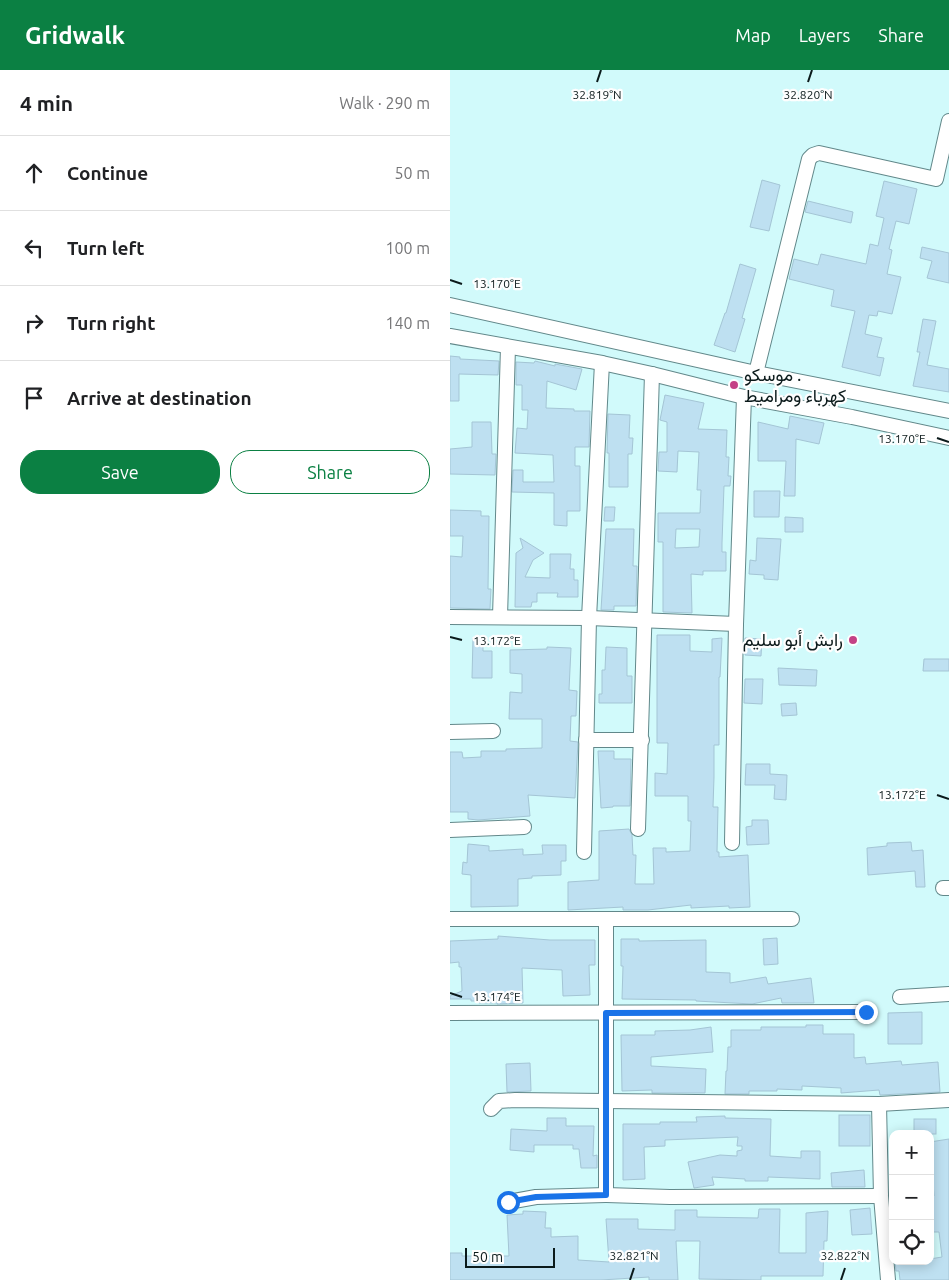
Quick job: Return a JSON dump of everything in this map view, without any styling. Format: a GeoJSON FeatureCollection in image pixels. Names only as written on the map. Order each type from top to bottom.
{"type":"FeatureCollection","features":[{"type":"Feature","properties":{"kind":"street"},"geometry":{"type":"LineString","coordinates":[[756,373],[809,159],[813,155],[820,153],[936,179],[949,121]]}},
{"type":"Feature","properties":{"kind":"street"},"geometry":{"type":"LineString","coordinates":[[450,305],[756,373],[949,411]]}},
{"type":"Feature","properties":{"kind":"street"},"geometry":{"type":"LineString","coordinates":[[450,336],[602,363],[744,397],[949,438]]}},
{"type":"Feature","properties":{"kind":"street"},"geometry":{"type":"LineString","coordinates":[[500,617],[508,347]]}},
{"type":"Feature","properties":{"kind":"street"},"geometry":{"type":"LineString","coordinates":[[584,852],[589,618],[602,363]]}},
{"type":"Feature","properties":{"kind":"street"},"geometry":{"type":"LineString","coordinates":[[638,829],[646,620],[652,374]]}},
{"type":"Feature","properties":{"kind":"street"},"geometry":{"type":"LineString","coordinates":[[732,843],[736,624],[744,397]]}},
{"type":"Feature","properties":{"kind":"street"},"geometry":{"type":"LineString","coordinates":[[450,617],[589,618],[736,624]]}},
{"type":"Feature","properties":{"kind":"street"},"geometry":{"type":"LineString","coordinates":[[450,732],[493,731]]}},
{"type":"Feature","properties":{"kind":"street"},"geometry":{"type":"LineString","coordinates":[[586,740],[642,740]]}},
{"type":"Feature","properties":{"kind":"street"},"geometry":{"type":"LineString","coordinates":[[450,830],[524,828]]}},
{"type":"Feature","properties":{"kind":"street"},"geometry":{"type":"LineString","coordinates":[[450,919],[792,919]]}},
{"type":"Feature","properties":{"kind":"street"},"geometry":{"type":"LineString","coordinates":[[606,920],[606,1195]]}},
{"type":"Feature","properties":{"kind":"street"},"geometry":{"type":"LineString","coordinates":[[900,997],[949,994]]}},
{"type":"Feature","properties":{"kind":"street"},"geometry":{"type":"LineString","coordinates":[[450,1013],[866,1012]]}},
{"type":"Feature","properties":{"kind":"street"},"geometry":{"type":"LineString","coordinates":[[491,1109],[499,1101],[515,1100],[879,1104],[949,1100]]}},
{"type":"Feature","properties":{"kind":"street"},"geometry":{"type":"LineString","coordinates":[[879,1104],[881,1196],[888,1280]]}},
{"type":"Feature","properties":{"kind":"street"},"geometry":{"type":"LineString","coordinates":[[508,1202],[536,1197],[606,1195],[670,1197],[881,1196]]}},
{"type":"Feature","properties":{"kind":"building"},"geometry":{"type":"Polygon","coordinates":[[[762,180],[780,185],[769,231],[750,227],[762,180]]]}},
{"type":"Feature","properties":{"kind":"building"},"geometry":{"type":"Polygon","coordinates":[[[884,181],[917,189],[909,224],[896,221],[889,249],[892,250],[887,274],[901,277],[892,314],[878,311],[877,316],[869,315],[865,334],[882,338],[877,357],[884,358],[880,376],[842,367],[855,311],[831,306],[834,290],[789,279],[794,259],[818,265],[821,254],[866,264],[870,244],[878,246],[884,218],[876,216],[884,181]]]}},
{"type":"Feature","properties":{"kind":"building"},"geometry":{"type":"Polygon","coordinates":[[[808,201],[853,212],[851,223],[805,212],[808,201]]]}},
{"type":"Feature","properties":{"kind":"building"},"geometry":{"type":"Polygon","coordinates":[[[922,247],[949,253],[949,283],[927,278],[932,261],[920,258],[922,247]]]}},
{"type":"Feature","properties":{"kind":"building"},"geometry":{"type":"Polygon","coordinates":[[[740,264],[756,269],[742,318],[745,319],[735,352],[714,345],[726,313],[740,264]]]}},
{"type":"Feature","properties":{"kind":"building"},"geometry":{"type":"Polygon","coordinates":[[[923,319],[936,321],[927,365],[949,369],[949,392],[913,386],[920,352],[917,352],[923,319]]]}},
{"type":"Feature","properties":{"kind":"building"},"geometry":{"type":"Polygon","coordinates":[[[450,356],[460,357],[460,359],[499,361],[498,375],[459,374],[459,401],[450,401],[450,356]]]}},
{"type":"Feature","properties":{"kind":"building"},"geometry":{"type":"Polygon","coordinates":[[[535,361],[555,366],[555,364],[582,369],[576,390],[547,381],[546,408],[590,411],[589,447],[575,447],[575,466],[580,466],[580,511],[567,511],[567,526],[554,525],[554,493],[512,492],[513,470],[523,470],[523,482],[554,482],[553,455],[515,453],[517,428],[527,429],[528,410],[522,410],[522,385],[516,385],[516,362],[534,363],[535,361]]]}},
{"type":"Feature","properties":{"kind":"building"},"geometry":{"type":"Polygon","coordinates":[[[665,395],[704,403],[698,429],[727,430],[726,457],[729,457],[728,476],[731,476],[730,486],[724,486],[722,552],[726,552],[726,571],[703,571],[703,575],[691,574],[692,613],[663,612],[663,542],[658,542],[658,513],[700,513],[701,490],[697,490],[699,452],[678,451],[677,472],[658,471],[659,452],[667,452],[667,422],[660,420],[665,395]],[[676,529],[675,548],[699,547],[700,529],[676,529]]]}},
{"type":"Feature","properties":{"kind":"building"},"geometry":{"type":"Polygon","coordinates":[[[608,414],[630,415],[629,438],[633,438],[632,454],[628,454],[628,487],[609,487],[609,453],[607,453],[608,414]]]}},
{"type":"Feature","properties":{"kind":"building"},"geometry":{"type":"Polygon","coordinates":[[[790,416],[824,423],[819,444],[796,439],[795,496],[784,496],[786,461],[758,461],[758,422],[788,429],[790,416]]]}},
{"type":"Feature","properties":{"kind":"building"},"geometry":{"type":"Polygon","coordinates":[[[472,422],[491,422],[492,454],[496,454],[495,475],[450,474],[450,449],[472,447],[472,422]]]}},
{"type":"Feature","properties":{"kind":"building"},"geometry":{"type":"Polygon","coordinates":[[[754,491],[780,491],[779,517],[754,517],[754,491]]]}},
{"type":"Feature","properties":{"kind":"building"},"geometry":{"type":"Polygon","coordinates":[[[605,507],[615,507],[614,521],[604,521],[605,507]]]}},
{"type":"Feature","properties":{"kind":"building"},"geometry":{"type":"Polygon","coordinates":[[[450,510],[481,511],[481,516],[489,516],[488,589],[491,589],[490,609],[450,608],[450,556],[462,557],[463,536],[450,536],[450,510]]]}},
{"type":"Feature","properties":{"kind":"building"},"geometry":{"type":"Polygon","coordinates":[[[785,517],[803,518],[803,532],[785,532],[785,517]]]}},
{"type":"Feature","properties":{"kind":"building"},"geometry":{"type":"Polygon","coordinates":[[[606,529],[634,529],[633,566],[637,566],[636,606],[614,606],[614,610],[601,610],[606,529]]]}},
{"type":"Feature","properties":{"kind":"building"},"geometry":{"type":"Polygon","coordinates":[[[520,538],[544,553],[533,560],[525,577],[550,578],[550,554],[571,554],[570,569],[574,569],[574,580],[578,580],[578,597],[557,597],[558,593],[537,593],[537,602],[532,602],[531,607],[515,607],[516,553],[523,548],[520,538]]]}},
{"type":"Feature","properties":{"kind":"building"},"geometry":{"type":"Polygon","coordinates":[[[757,538],[781,539],[778,580],[764,579],[764,575],[749,574],[750,560],[756,561],[757,538]]]}},
{"type":"Feature","properties":{"kind":"building"},"geometry":{"type":"Polygon","coordinates":[[[657,635],[690,635],[690,651],[712,652],[712,639],[722,638],[719,677],[719,745],[714,745],[713,807],[718,807],[717,852],[719,852],[719,857],[748,855],[750,907],[691,908],[691,905],[648,910],[623,910],[623,907],[568,910],[568,882],[599,880],[599,831],[629,829],[632,835],[633,855],[636,855],[635,884],[654,884],[653,848],[666,848],[666,852],[690,851],[691,821],[688,821],[688,796],[655,796],[655,773],[667,774],[668,743],[657,743],[657,635]]]}},
{"type":"Feature","properties":{"kind":"building"},"geometry":{"type":"Polygon","coordinates":[[[473,638],[483,638],[483,651],[492,651],[492,678],[472,678],[473,638]]]}},
{"type":"Feature","properties":{"kind":"building"},"geometry":{"type":"Polygon","coordinates":[[[745,638],[762,639],[761,656],[745,655],[745,638]]]}},
{"type":"Feature","properties":{"kind":"building"},"geometry":{"type":"Polygon","coordinates":[[[547,647],[571,648],[569,690],[577,691],[576,716],[571,716],[570,741],[578,742],[575,798],[528,795],[530,816],[478,820],[468,819],[468,812],[450,812],[450,752],[462,752],[463,758],[481,757],[481,751],[542,748],[542,719],[509,719],[510,692],[522,693],[522,674],[510,673],[510,650],[547,649],[547,647]]]}},
{"type":"Feature","properties":{"kind":"building"},"geometry":{"type":"Polygon","coordinates":[[[606,647],[627,648],[627,676],[632,676],[632,703],[599,703],[599,694],[602,694],[602,670],[605,670],[606,647]]]}},
{"type":"Feature","properties":{"kind":"building"},"geometry":{"type":"Polygon","coordinates":[[[924,659],[949,659],[949,671],[923,671],[924,659]]]}},
{"type":"Feature","properties":{"kind":"building"},"geometry":{"type":"Polygon","coordinates":[[[778,668],[817,670],[816,686],[779,685],[778,668]]]}},
{"type":"Feature","properties":{"kind":"building"},"geometry":{"type":"Polygon","coordinates":[[[745,679],[763,679],[762,704],[744,703],[745,679]]]}},
{"type":"Feature","properties":{"kind":"building"},"geometry":{"type":"Polygon","coordinates":[[[796,703],[797,715],[782,716],[781,704],[796,703]]]}},
{"type":"Feature","properties":{"kind":"building"},"geometry":{"type":"Polygon","coordinates":[[[598,751],[614,751],[614,759],[631,759],[630,806],[601,808],[598,751]]]}},
{"type":"Feature","properties":{"kind":"building"},"geometry":{"type":"Polygon","coordinates":[[[746,764],[770,764],[770,774],[787,775],[786,800],[774,799],[775,785],[745,785],[746,764]]]}},
{"type":"Feature","properties":{"kind":"building"},"geometry":{"type":"Polygon","coordinates":[[[752,820],[768,820],[769,844],[747,845],[746,827],[752,826],[752,820]]]}},
{"type":"Feature","properties":{"kind":"building"},"geometry":{"type":"Polygon","coordinates":[[[911,842],[912,851],[923,850],[925,887],[916,887],[915,871],[868,875],[867,848],[887,846],[887,843],[911,842]]]}},
{"type":"Feature","properties":{"kind":"building"},"geometry":{"type":"Polygon","coordinates":[[[468,844],[489,846],[489,851],[523,849],[523,855],[543,854],[542,845],[566,845],[566,861],[561,861],[561,875],[532,876],[532,878],[518,879],[518,906],[471,907],[471,875],[462,874],[463,862],[467,863],[468,844]]]}},
{"type":"Feature","properties":{"kind":"building"},"geometry":{"type":"Polygon","coordinates":[[[498,936],[550,940],[595,940],[595,965],[589,965],[590,995],[563,996],[562,970],[522,968],[523,1003],[497,1004],[479,1003],[479,1001],[471,1001],[471,999],[450,999],[450,996],[462,991],[459,962],[450,963],[450,941],[498,939],[498,936]]]}},
{"type":"Feature","properties":{"kind":"building"},"geometry":{"type":"Polygon","coordinates":[[[777,938],[778,964],[764,965],[763,939],[777,938]]]}},
{"type":"Feature","properties":{"kind":"building"},"geometry":{"type":"Polygon","coordinates":[[[621,939],[639,939],[639,941],[706,940],[706,972],[730,973],[730,983],[766,977],[768,984],[811,978],[814,1003],[782,1003],[781,998],[752,1004],[696,1000],[622,999],[623,966],[621,966],[621,939]]]}},
{"type":"Feature","properties":{"kind":"building"},"geometry":{"type":"Polygon","coordinates":[[[922,1012],[922,1044],[888,1044],[888,1013],[922,1012]]]}},
{"type":"Feature","properties":{"kind":"building"},"geometry":{"type":"Polygon","coordinates":[[[806,1025],[823,1025],[823,1034],[854,1034],[854,1058],[865,1057],[866,1064],[901,1061],[902,1065],[938,1062],[940,1092],[880,1095],[879,1090],[841,1093],[841,1088],[802,1086],[802,1090],[777,1089],[777,1091],[749,1091],[749,1094],[725,1094],[728,1047],[731,1047],[731,1030],[761,1030],[761,1027],[806,1027],[806,1025]]]}},
{"type":"Feature","properties":{"kind":"building"},"geometry":{"type":"Polygon","coordinates":[[[711,1027],[713,1052],[651,1057],[651,1066],[706,1069],[705,1093],[652,1093],[652,1090],[622,1091],[621,1035],[655,1035],[655,1031],[711,1027]]]}},
{"type":"Feature","properties":{"kind":"building"},"geometry":{"type":"Polygon","coordinates":[[[530,1063],[531,1091],[507,1092],[506,1064],[530,1063]]]}},
{"type":"Feature","properties":{"kind":"building"},"geometry":{"type":"Polygon","coordinates":[[[839,1115],[870,1115],[870,1146],[839,1146],[839,1115]]]}},
{"type":"Feature","properties":{"kind":"building"},"geometry":{"type":"Polygon","coordinates":[[[725,1116],[725,1118],[771,1119],[770,1156],[801,1158],[801,1151],[820,1151],[820,1179],[768,1177],[768,1181],[745,1181],[745,1179],[712,1177],[714,1185],[694,1188],[688,1162],[720,1155],[737,1156],[737,1151],[742,1150],[742,1146],[737,1146],[738,1137],[665,1140],[665,1146],[644,1147],[645,1179],[623,1180],[623,1124],[697,1122],[696,1117],[725,1116]]]}},
{"type":"Feature","properties":{"kind":"building"},"geometry":{"type":"Polygon","coordinates":[[[547,1118],[566,1118],[566,1126],[594,1126],[593,1156],[597,1155],[597,1168],[581,1168],[579,1149],[573,1149],[573,1145],[534,1145],[534,1152],[510,1150],[511,1129],[547,1131],[547,1118]]]}},
{"type":"Feature","properties":{"kind":"building"},"geometry":{"type":"Polygon","coordinates":[[[914,1119],[936,1119],[936,1134],[934,1134],[934,1130],[914,1130],[914,1119]]]}},
{"type":"Feature","properties":{"kind":"building"},"geometry":{"type":"Polygon","coordinates":[[[949,1139],[949,1280],[900,1280],[899,1271],[896,1271],[895,1265],[934,1265],[934,1258],[942,1257],[939,1232],[934,1232],[934,1141],[949,1139]]]}},
{"type":"Feature","properties":{"kind":"building"},"geometry":{"type":"Polygon","coordinates":[[[864,1170],[865,1187],[832,1187],[831,1173],[864,1170]]]}},
{"type":"Feature","properties":{"kind":"building"},"geometry":{"type":"Polygon","coordinates":[[[870,1208],[872,1234],[852,1235],[850,1210],[870,1208]]]}},
{"type":"Feature","properties":{"kind":"building"},"geometry":{"type":"Polygon","coordinates":[[[759,1209],[780,1209],[779,1253],[806,1253],[806,1213],[828,1211],[827,1241],[824,1241],[823,1276],[761,1276],[761,1280],[699,1279],[700,1241],[676,1241],[678,1280],[649,1280],[649,1277],[601,1280],[450,1280],[450,1253],[462,1253],[462,1256],[509,1256],[507,1215],[523,1214],[523,1211],[546,1212],[545,1228],[551,1228],[551,1237],[578,1236],[578,1260],[609,1262],[606,1219],[638,1219],[638,1229],[675,1230],[675,1210],[697,1210],[697,1217],[758,1218],[759,1209]]]}},
{"type":"Feature","properties":{"kind":"place","name":"موسكو . كهرباء ومراميط"},"geometry":{"type":"Point","coordinates":[734,385]}},
{"type":"Feature","properties":{"kind":"place","name":"رابش أبو سليم"},"geometry":{"type":"Point","coordinates":[853,640]}},
{"type":"Feature","properties":{"kind":"route"},"geometry":{"type":"LineString","coordinates":[[508,1202],[536,1197],[564,1198],[606,1195],[606,1013],[866,1012]]}}]}
